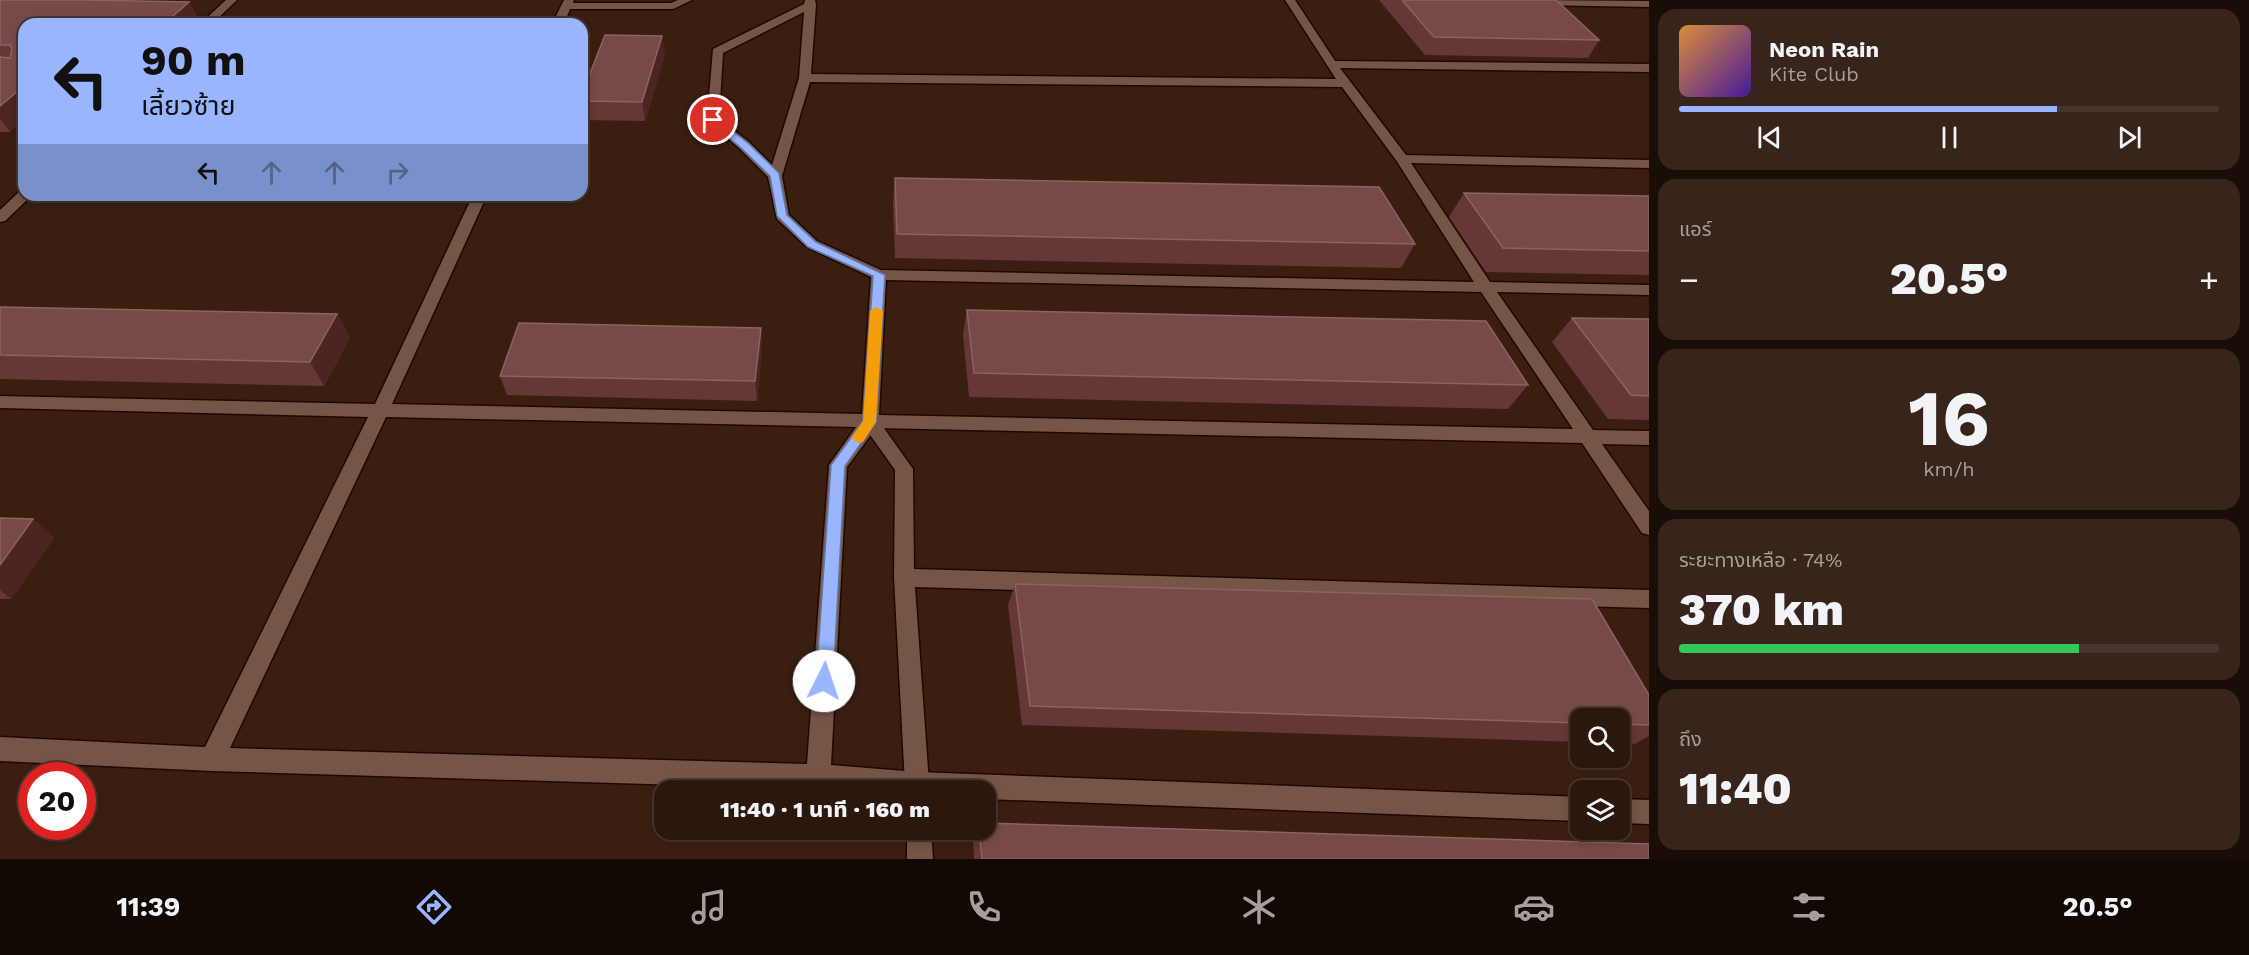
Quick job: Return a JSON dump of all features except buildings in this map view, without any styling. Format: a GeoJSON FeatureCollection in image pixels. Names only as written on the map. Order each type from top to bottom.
{"type":"FeatureCollection","features":[{"type":"Feature","properties":{"kind":"street"},"geometry":{"type":"LineString","coordinates":[[212,18],[232,0]]}},
{"type":"Feature","properties":{"kind":"street"},"geometry":{"type":"LineString","coordinates":[[561,18],[567,3],[673,6],[687,0]]}},
{"type":"Feature","properties":{"kind":"street"},"geometry":{"type":"LineString","coordinates":[[1290,0],[1331,64],[1402,159],[1484,285],[1649,527]]}},
{"type":"Feature","properties":{"kind":"street"},"geometry":{"type":"LineString","coordinates":[[1518,1],[1649,4]]}},
{"type":"Feature","properties":{"kind":"street"},"geometry":{"type":"LineString","coordinates":[[810,2],[805,78],[775,176],[782,216],[812,244],[879,275],[1649,290]]}},
{"type":"Feature","properties":{"kind":"street"},"geometry":{"type":"LineString","coordinates":[[775,176],[744,145],[713,120],[717,51],[810,2]]}},
{"type":"Feature","properties":{"kind":"street"},"geometry":{"type":"LineString","coordinates":[[1331,64],[1649,69]]}},
{"type":"Feature","properties":{"kind":"street"},"geometry":{"type":"LineString","coordinates":[[805,78],[1346,83]]}},
{"type":"Feature","properties":{"kind":"street"},"geometry":{"type":"LineString","coordinates":[[1402,159],[1649,164]]}},
{"type":"Feature","properties":{"kind":"street"},"geometry":{"type":"LineString","coordinates":[[0,218],[18,201]]}},
{"type":"Feature","properties":{"kind":"street"},"geometry":{"type":"LineString","coordinates":[[212,759],[380,411],[477,201]]}},
{"type":"Feature","properties":{"kind":"street"},"geometry":{"type":"LineString","coordinates":[[818,776],[838,465],[870,422],[879,275]]}},
{"type":"Feature","properties":{"kind":"street"},"geometry":{"type":"LineString","coordinates":[[0,402],[1649,438]]}},
{"type":"Feature","properties":{"kind":"street"},"geometry":{"type":"LineString","coordinates":[[870,422],[904,469],[904,578],[917,780]]}},
{"type":"Feature","properties":{"kind":"street"},"geometry":{"type":"LineString","coordinates":[[904,578],[1649,599]]}},
{"type":"Feature","properties":{"kind":"street"},"geometry":{"type":"LineString","coordinates":[[0,750],[212,759],[818,776],[854,780]]}},
{"type":"Feature","properties":{"kind":"street"},"geometry":{"type":"LineString","coordinates":[[996,790],[1570,809]]}},
{"type":"Feature","properties":{"kind":"street"},"geometry":{"type":"LineString","coordinates":[[1630,811],[1649,812]]}},
{"type":"Feature","properties":{"kind":"street"},"geometry":{"type":"LineString","coordinates":[[919,840],[920,859]]}},
{"type":"Feature","properties":{"kind":"slow traffic"},"geometry":{"type":"LineString","coordinates":[[858,438],[870,422],[877,311]]}},
{"type":"Feature","properties":{"kind":"route"},"geometry":{"type":"LineString","coordinates":[[713,120],[744,145],[775,176],[782,216],[812,244],[879,275],[870,422],[838,465],[824,681]]}}]}
